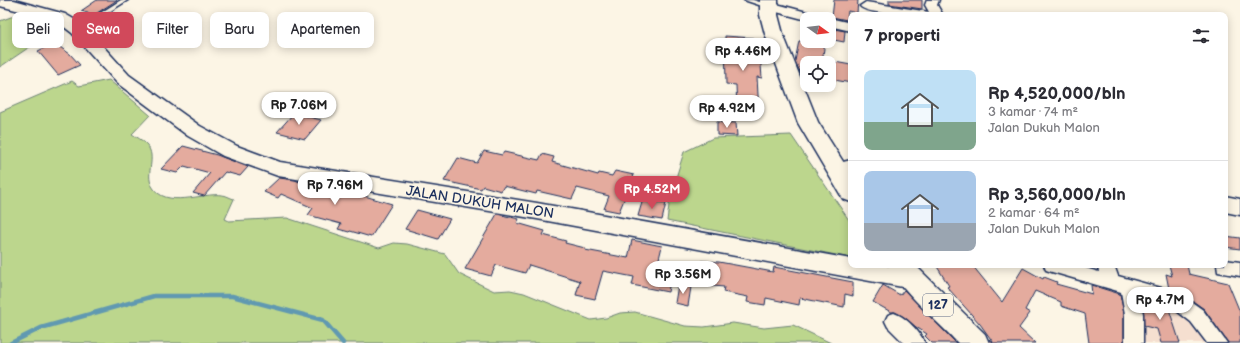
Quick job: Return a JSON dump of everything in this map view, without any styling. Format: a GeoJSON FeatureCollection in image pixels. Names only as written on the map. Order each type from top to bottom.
{"type":"FeatureCollection","features":[{"type":"Feature","properties":{"kind":"main road"},"geometry":{"type":"LineString","coordinates":[[769,3],[774,34],[808,123],[844,168],[848,182]]}},
{"type":"Feature","properties":{"kind":"main road","name":"127"},"geometry":{"type":"LineString","coordinates":[[907,273],[976,343]]}},
{"type":"Feature","properties":{"kind":"street"},"geometry":{"type":"LineString","coordinates":[[933,0],[931,5],[935,12]]}},
{"type":"Feature","properties":{"kind":"street","name":"JALAN DUKUH MALON"},"geometry":{"type":"LineString","coordinates":[[0,1],[60,17],[72,25]]}},
{"type":"Feature","properties":{"kind":"street"},"geometry":{"type":"LineString","coordinates":[[769,3],[800,13]]}},
{"type":"Feature","properties":{"kind":"street"},"geometry":{"type":"LineString","coordinates":[[864,7],[903,12]]}},
{"type":"Feature","properties":{"kind":"street"},"geometry":{"type":"LineString","coordinates":[[836,24],[848,26]]}},
{"type":"Feature","properties":{"kind":"street","name":"JALAN DUKUH MALON"},"geometry":{"type":"LineString","coordinates":[[95,48],[122,79],[194,131],[230,151],[278,168],[848,263]]}},
{"type":"Feature","properties":{"kind":"street"},"geometry":{"type":"LineString","coordinates":[[1228,205],[1240,207]]}},
{"type":"Feature","properties":{"kind":"street","name":"JALAN DUKUH MALON"},"geometry":{"type":"LineString","coordinates":[[877,268],[907,273]]}},
{"type":"Feature","properties":{"kind":"street"},"geometry":{"type":"LineString","coordinates":[[1069,268],[1086,271],[1111,283],[1173,298],[1197,316],[1218,343]]}},
{"type":"Feature","properties":{"kind":"street"},"geometry":{"type":"LineString","coordinates":[[1107,268],[1111,283]]}},
{"type":"Feature","properties":{"kind":"street"},"geometry":{"type":"LineString","coordinates":[[1129,287],[1134,314],[1134,343]]}},
{"type":"Feature","properties":{"kind":"street"},"geometry":{"type":"LineString","coordinates":[[894,321],[916,343]]}},
{"type":"Feature","properties":{"kind":"lane"},"geometry":{"type":"LineString","coordinates":[[106,12],[125,0]]}},
{"type":"Feature","properties":{"kind":"lane"},"geometry":{"type":"LineString","coordinates":[[747,0],[769,3]]}},
{"type":"Feature","properties":{"kind":"shaded area"},"geometry":{"type":"Polygon","coordinates":[[[1132,289],[1168,297],[1213,343],[1142,343],[1132,289]]]}},
{"type":"Feature","properties":{"kind":"green space"},"geometry":{"type":"Polygon","coordinates":[[[12,17],[12,48],[28,48],[0,67],[0,21],[12,17]]]}},
{"type":"Feature","properties":{"kind":"green space"},"geometry":{"type":"Polygon","coordinates":[[[109,80],[150,115],[132,134],[142,140],[150,150],[150,181],[152,186],[158,193],[175,199],[224,195],[234,199],[225,219],[229,221],[287,218],[379,248],[394,243],[407,244],[445,254],[459,274],[494,291],[510,290],[524,293],[591,320],[606,318],[620,313],[635,312],[685,326],[704,327],[733,323],[764,328],[793,325],[831,343],[0,343],[0,112],[72,81],[79,86],[109,80]]]}},
{"type":"Feature","properties":{"kind":"green space"},"geometry":{"type":"Polygon","coordinates":[[[791,135],[848,219],[848,257],[667,221],[670,197],[684,152],[713,138],[791,135]]]}},
{"type":"Feature","properties":{"kind":"building"},"geometry":{"type":"Polygon","coordinates":[[[97,0],[117,0],[99,12],[81,11],[97,0]]]}},
{"type":"Feature","properties":{"kind":"building"},"geometry":{"type":"Polygon","coordinates":[[[834,0],[858,0],[857,12],[848,11],[847,20],[836,18],[836,12],[833,12],[834,0]]]}},
{"type":"Feature","properties":{"kind":"building"},"geometry":{"type":"Polygon","coordinates":[[[889,0],[922,0],[922,9],[889,4],[889,0]]]}},
{"type":"Feature","properties":{"kind":"building"},"geometry":{"type":"Polygon","coordinates":[[[836,29],[845,31],[844,42],[836,40],[836,29]]]}},
{"type":"Feature","properties":{"kind":"building"},"geometry":{"type":"Polygon","coordinates":[[[725,36],[754,38],[755,51],[759,51],[762,78],[757,77],[759,113],[737,111],[736,85],[726,84],[725,36]]]}},
{"type":"Feature","properties":{"kind":"building"},"geometry":{"type":"Polygon","coordinates":[[[799,41],[800,48],[824,48],[823,56],[800,56],[800,72],[795,61],[799,41]]]}},
{"type":"Feature","properties":{"kind":"building"},"geometry":{"type":"Polygon","coordinates":[[[44,48],[61,48],[70,54],[80,65],[58,75],[38,51],[44,48]]]}},
{"type":"Feature","properties":{"kind":"building"},"geometry":{"type":"Polygon","coordinates":[[[836,62],[848,64],[848,82],[836,80],[836,62]]]}},
{"type":"Feature","properties":{"kind":"building"},"geometry":{"type":"Polygon","coordinates":[[[294,113],[321,120],[305,139],[277,132],[294,113]]]}},
{"type":"Feature","properties":{"kind":"building"},"geometry":{"type":"Polygon","coordinates":[[[717,122],[736,123],[737,136],[717,135],[717,122]]]}},
{"type":"Feature","properties":{"kind":"building"},"geometry":{"type":"Polygon","coordinates":[[[183,146],[217,155],[248,167],[240,176],[225,172],[204,196],[193,193],[210,173],[184,166],[177,173],[161,169],[183,146]]]}},
{"type":"Feature","properties":{"kind":"building"},"geometry":{"type":"Polygon","coordinates":[[[484,151],[502,155],[504,152],[539,160],[542,154],[554,157],[552,162],[598,175],[599,173],[612,176],[615,171],[634,175],[619,212],[604,209],[609,196],[577,188],[572,199],[537,191],[536,194],[504,186],[501,191],[483,186],[481,189],[444,181],[458,158],[477,163],[484,151]]]}},
{"type":"Feature","properties":{"kind":"building"},"geometry":{"type":"Polygon","coordinates":[[[279,178],[295,180],[325,193],[328,189],[360,197],[361,195],[392,204],[371,237],[349,232],[338,229],[341,224],[308,215],[313,208],[281,194],[278,198],[264,192],[279,178]]]}},
{"type":"Feature","properties":{"kind":"building"},"geometry":{"type":"Polygon","coordinates":[[[643,199],[666,203],[662,220],[638,216],[643,199]]]}},
{"type":"Feature","properties":{"kind":"building"},"geometry":{"type":"Polygon","coordinates":[[[417,210],[450,219],[438,239],[405,229],[417,210]]]}},
{"type":"Feature","properties":{"kind":"building"},"geometry":{"type":"Polygon","coordinates":[[[497,214],[519,219],[517,223],[545,231],[543,235],[566,241],[565,243],[585,248],[585,250],[628,258],[632,240],[662,246],[658,263],[673,266],[668,292],[632,285],[634,277],[603,271],[595,299],[576,295],[580,281],[529,265],[525,273],[496,265],[491,276],[465,269],[497,214]]]}},
{"type":"Feature","properties":{"kind":"building"},"geometry":{"type":"Polygon","coordinates":[[[1228,236],[1240,238],[1240,249],[1228,247],[1228,236]]]}},
{"type":"Feature","properties":{"kind":"building"},"geometry":{"type":"Polygon","coordinates":[[[701,261],[719,262],[773,272],[774,267],[853,282],[853,296],[845,294],[844,307],[800,298],[799,305],[766,298],[765,305],[747,302],[748,297],[723,292],[724,287],[701,285],[701,261]]]}},
{"type":"Feature","properties":{"kind":"building"},"geometry":{"type":"Polygon","coordinates":[[[938,268],[974,268],[1002,302],[1023,268],[1043,279],[1044,277],[1057,282],[1056,284],[1092,294],[1091,285],[1120,294],[1124,314],[1124,343],[1089,343],[1085,314],[1061,306],[1061,302],[1035,291],[1025,310],[1030,313],[1019,328],[1035,343],[990,343],[989,339],[993,342],[980,324],[947,287],[949,286],[938,268]]]}},
{"type":"Feature","properties":{"kind":"building"},"geometry":{"type":"Polygon","coordinates":[[[1170,268],[1188,268],[1189,274],[1228,283],[1240,312],[1240,343],[1228,343],[1204,309],[1180,292],[1169,289],[1166,274],[1172,276],[1170,268]]]}},
{"type":"Feature","properties":{"kind":"building"},"geometry":{"type":"Polygon","coordinates":[[[678,285],[691,287],[688,306],[675,303],[678,285]]]}},
{"type":"Feature","properties":{"kind":"building"},"geometry":{"type":"Polygon","coordinates":[[[883,285],[900,295],[904,290],[956,343],[932,343],[925,336],[927,334],[904,317],[873,302],[883,285]]]}},
{"type":"Feature","properties":{"kind":"building"},"geometry":{"type":"Polygon","coordinates":[[[1142,300],[1168,306],[1180,343],[1161,343],[1157,329],[1144,326],[1142,300]]]}},
{"type":"Feature","properties":{"kind":"waterway"},"geometry":{"type":"LineString","coordinates":[[11,343],[41,328],[154,296],[232,296],[323,320],[343,343]]}}]}
